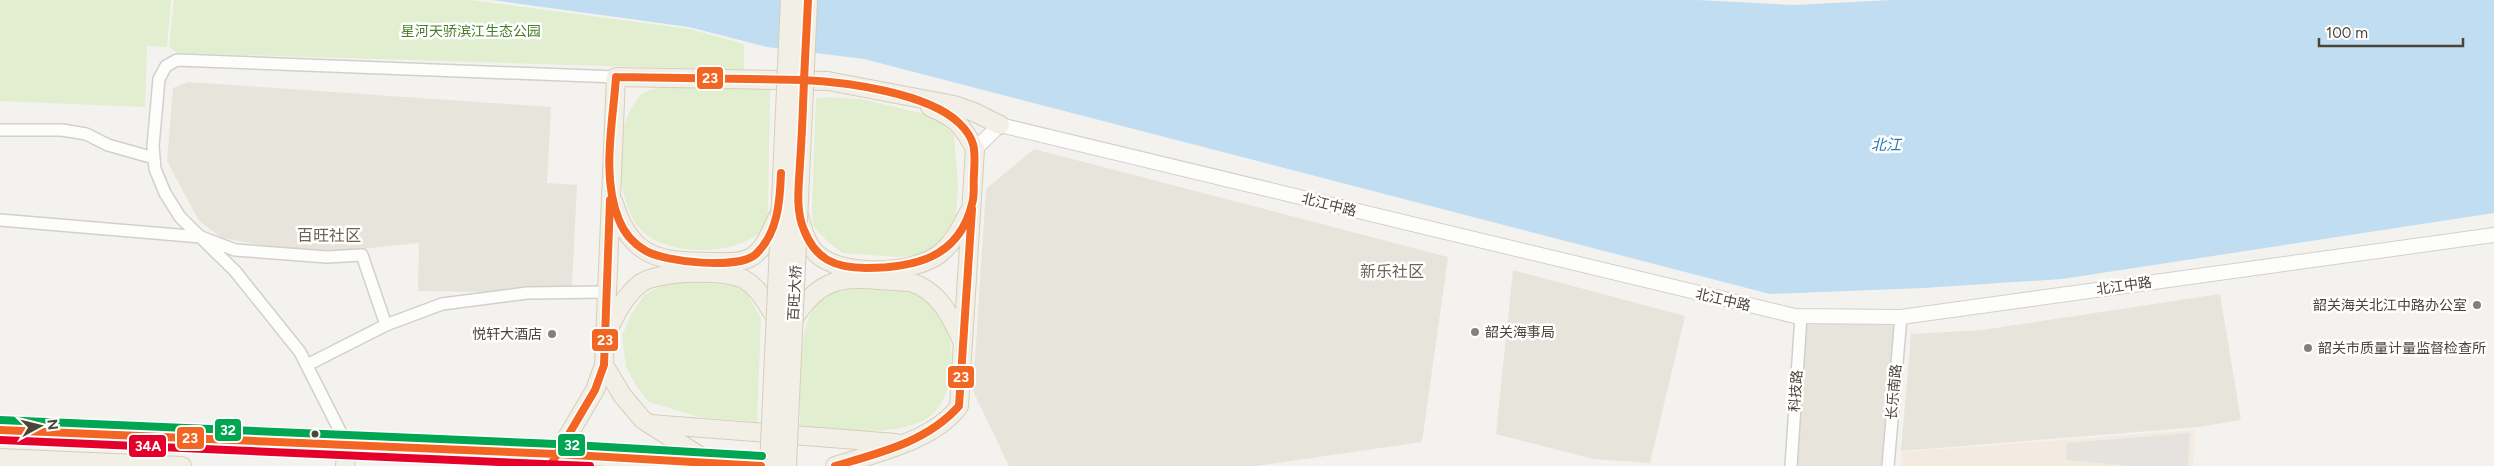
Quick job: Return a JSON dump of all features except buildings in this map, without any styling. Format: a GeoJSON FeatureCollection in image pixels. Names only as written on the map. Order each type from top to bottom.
{"type":"FeatureCollection","features":[{"type":"Feature","properties":{"kind":"main road","name":"百旺大桥"},"geometry":{"type":"LineString","coordinates":[[769,466],[774,315],[790,0]]}},
{"type":"Feature","properties":{"kind":"main road","name":"百旺大桥"},"geometry":{"type":"LineString","coordinates":[[787,466],[808,0]]}},
{"type":"Feature","properties":{"kind":"main road"},"geometry":{"type":"LineString","coordinates":[[553,460],[595,390],[604,366],[616,77],[828,81],[954,105],[974,112],[1000,125]]}},
{"type":"Feature","properties":{"kind":"main road"},"geometry":{"type":"LineString","coordinates":[[835,466],[901,444],[932,430],[949,418],[960,406],[976,149],[964,129],[955,119],[907,97]]}},
{"type":"Feature","properties":{"kind":"main road"},"geometry":{"type":"LineString","coordinates":[[611,190],[619,219],[633,242],[642,249],[667,267],[739,277],[753,286],[774,315]]}},
{"type":"Feature","properties":{"kind":"main road"},"geometry":{"type":"LineString","coordinates":[[798,214],[812,249],[826,260],[848,269],[903,268],[917,265],[938,254],[958,233],[972,207]]}},
{"type":"Feature","properties":{"kind":"main road"},"geometry":{"type":"LineString","coordinates":[[605,335],[618,310],[640,284],[667,267],[750,258],[766,242],[779,214]]}},
{"type":"Feature","properties":{"kind":"main road"},"geometry":{"type":"LineString","coordinates":[[794,320],[802,306],[818,288],[832,282],[847,280],[918,285],[942,303],[964,346]]}},
{"type":"Feature","properties":{"kind":"main road"},"geometry":{"type":"LineString","coordinates":[[604,366],[628,402],[650,424],[710,462]]}},
{"type":"Feature","properties":{"kind":"main road"},"geometry":{"type":"LineString","coordinates":[[650,424],[901,444]]}},
{"type":"Feature","properties":{"kind":"main road"},"geometry":{"type":"LineString","coordinates":[[0,430],[347,445],[553,460],[710,462],[761,466]]}},
{"type":"Feature","properties":{"kind":"main road"},"geometry":{"type":"LineString","coordinates":[[345,466],[347,445]]}},
{"type":"Feature","properties":{"kind":"main road"},"geometry":{"type":"LineString","coordinates":[[0,458],[182,466]]}},
{"type":"Feature","properties":{"kind":"street"},"geometry":{"type":"LineString","coordinates":[[347,445],[300,352],[235,271],[180,217],[165,193],[156,169],[153,146],[159,79],[166,66],[177,60],[616,77]]}},
{"type":"Feature","properties":{"kind":"street"},"geometry":{"type":"LineString","coordinates":[[976,149],[1000,125]]}},
{"type":"Feature","properties":{"kind":"street","name":"北江中路"},"geometry":{"type":"LineString","coordinates":[[1000,125],[1658,285],[1801,316],[1900,317],[2494,235]]}},
{"type":"Feature","properties":{"kind":"street"},"geometry":{"type":"LineString","coordinates":[[0,130],[62,130],[86,134],[108,145],[154,158]]}},
{"type":"Feature","properties":{"kind":"street"},"geometry":{"type":"LineString","coordinates":[[0,220],[201,237],[235,250],[327,257],[362,255],[386,325]]}},
{"type":"Feature","properties":{"kind":"street"},"geometry":{"type":"LineString","coordinates":[[307,365],[386,325],[442,304],[527,293],[606,292]]}},
{"type":"Feature","properties":{"kind":"street","name":"科技路"},"geometry":{"type":"LineString","coordinates":[[1791,466],[1801,316]]}},
{"type":"Feature","properties":{"kind":"street","name":"长乐南路"},"geometry":{"type":"LineString","coordinates":[[1888,466],[1900,317]]}},
{"type":"Feature","properties":{"kind":"shaded area"},"geometry":{"type":"Polygon","coordinates":[[[188,82],[551,107],[547,183],[577,185],[572,286],[539,286],[487,292],[418,291],[419,243],[331,252],[260,245],[222,238],[199,221],[167,161],[173,88],[188,82]]]}},
{"type":"Feature","properties":{"kind":"shaded area"},"geometry":{"type":"Polygon","coordinates":[[[1034,149],[1448,257],[1422,442],[1256,466],[1009,466],[973,391],[986,189],[1034,149]]]}},
{"type":"Feature","properties":{"kind":"shaded area"},"geometry":{"type":"Polygon","coordinates":[[[1513,270],[1685,316],[1650,463],[1594,459],[1496,434],[1513,270]]]}},
{"type":"Feature","properties":{"kind":"shaded area"},"geometry":{"type":"Polygon","coordinates":[[[2220,294],[2241,420],[2199,427],[1901,451],[1911,334],[1982,330],[2220,294]]]}},
{"type":"Feature","properties":{"kind":"shaded area"},"geometry":{"type":"Polygon","coordinates":[[[1803,319],[1897,319],[1885,466],[1794,466],[1803,319]]]}},
{"type":"Feature","properties":{"kind":"shaded area"},"geometry":{"type":"Polygon","coordinates":[[[2195,430],[2193,466],[1901,466],[1902,452],[2195,430]]]}},
{"type":"Feature","properties":{"kind":"shaded area"},"geometry":{"type":"Polygon","coordinates":[[[2190,433],[2188,466],[2130,466],[2066,460],[2067,443],[2190,433]]]}},
{"type":"Feature","properties":{"kind":"green space"},"geometry":{"type":"Polygon","coordinates":[[[0,0],[171,0],[167,47],[147,46],[145,107],[0,101],[0,0]]]}},
{"type":"Feature","properties":{"kind":"green space","name":"星河天骄滨江生态公园"},"geometry":{"type":"Polygon","coordinates":[[[174,0],[471,0],[689,29],[744,44],[744,70],[178,53],[169,47],[174,0]]]}},
{"type":"Feature","properties":{"kind":"green space"},"geometry":{"type":"Polygon","coordinates":[[[730,86],[770,89],[768,211],[765,225],[760,232],[749,240],[734,246],[718,249],[685,249],[669,246],[654,240],[643,232],[634,220],[622,187],[620,168],[621,148],[623,130],[629,114],[640,95],[662,87],[730,86]]]}},
{"type":"Feature","properties":{"kind":"green space"},"geometry":{"type":"Polygon","coordinates":[[[816,98],[861,99],[934,116],[954,135],[958,185],[956,216],[936,247],[918,255],[899,257],[842,253],[813,226],[816,98]]]}},
{"type":"Feature","properties":{"kind":"green space"},"geometry":{"type":"Polygon","coordinates":[[[691,281],[734,286],[746,292],[761,318],[757,422],[699,417],[649,402],[637,387],[626,367],[622,336],[631,315],[644,295],[665,284],[691,281]]]}},
{"type":"Feature","properties":{"kind":"green space"},"geometry":{"type":"Polygon","coordinates":[[[855,289],[913,289],[936,310],[946,326],[951,352],[950,381],[946,395],[939,407],[930,416],[918,423],[904,427],[875,431],[800,428],[801,357],[808,320],[815,305],[828,293],[855,289]]]}},
{"type":"Feature","properties":{"kind":"water","name":"北江"},"geometry":{"type":"Polygon","coordinates":[[[492,0],[1697,0],[1794,5],[1892,0],[2494,0],[2494,213],[2062,279],[1923,288],[1770,294],[864,59],[767,47],[689,27],[492,0]]]}},
{"type":"Feature","properties":{"kind":"transit line","name":"23"},"geometry":{"type":"LineString","coordinates":[[804,80],[808,0]]}},
{"type":"Feature","properties":{"kind":"transit line","name":"23"},"geometry":{"type":"LineString","coordinates":[[616,77],[804,80]]}},
{"type":"Feature","properties":{"kind":"transit line","name":"23"},"geometry":{"type":"LineString","coordinates":[[616,77],[609,168],[611,186],[621,225],[630,238],[646,251],[655,255],[702,263],[734,262],[747,259],[756,254],[763,246],[773,227],[780,195],[781,173]]}},
{"type":"Feature","properties":{"kind":"transit line","name":"23"},"geometry":{"type":"LineString","coordinates":[[804,80],[842,83],[907,97],[928,104],[945,113],[965,129],[974,147],[973,201],[966,222],[957,237],[945,248],[917,262],[901,266],[866,268],[836,264],[820,255],[814,248],[804,230],[799,214],[798,189],[804,80]]}},
{"type":"Feature","properties":{"kind":"transit line","name":"23"},"geometry":{"type":"LineString","coordinates":[[550,466],[595,390],[604,365],[610,200]]}},
{"type":"Feature","properties":{"kind":"transit line","name":"23"},"geometry":{"type":"LineString","coordinates":[[835,466],[902,445],[932,429],[959,406],[972,209]]}},
{"type":"Feature","properties":{"kind":"transit line","name":"32"},"geometry":{"type":"LineString","coordinates":[[0,420],[556,444],[762,456]]}},
{"type":"Feature","properties":{"kind":"transit line","name":"23"},"geometry":{"type":"LineString","coordinates":[[0,430],[556,454],[761,466]]}},
{"type":"Feature","properties":{"kind":"transit line","name":"34A"},"geometry":{"type":"LineString","coordinates":[[0,440],[590,466]]}},
{"type":"Feature","properties":{"kind":"place","name":"韶关海关北江中路办公室"},"geometry":{"type":"Point","coordinates":[2477,305]}},
{"type":"Feature","properties":{"kind":"place","name":"韶关海事局"},"geometry":{"type":"Point","coordinates":[1475,332]}},
{"type":"Feature","properties":{"kind":"place","name":"悦轩大酒店"},"geometry":{"type":"Point","coordinates":[552,334]}},
{"type":"Feature","properties":{"kind":"place","name":"韶关市质量计量监督检查所"},"geometry":{"type":"Point","coordinates":[2308,348]}},
{"type":"Feature","properties":{"kind":"district","name":"百旺社区"},"geometry":{"type":"Point","coordinates":[329,235]}},
{"type":"Feature","properties":{"kind":"district","name":"新乐社区"},"geometry":{"type":"Point","coordinates":[1392,271]}}]}
